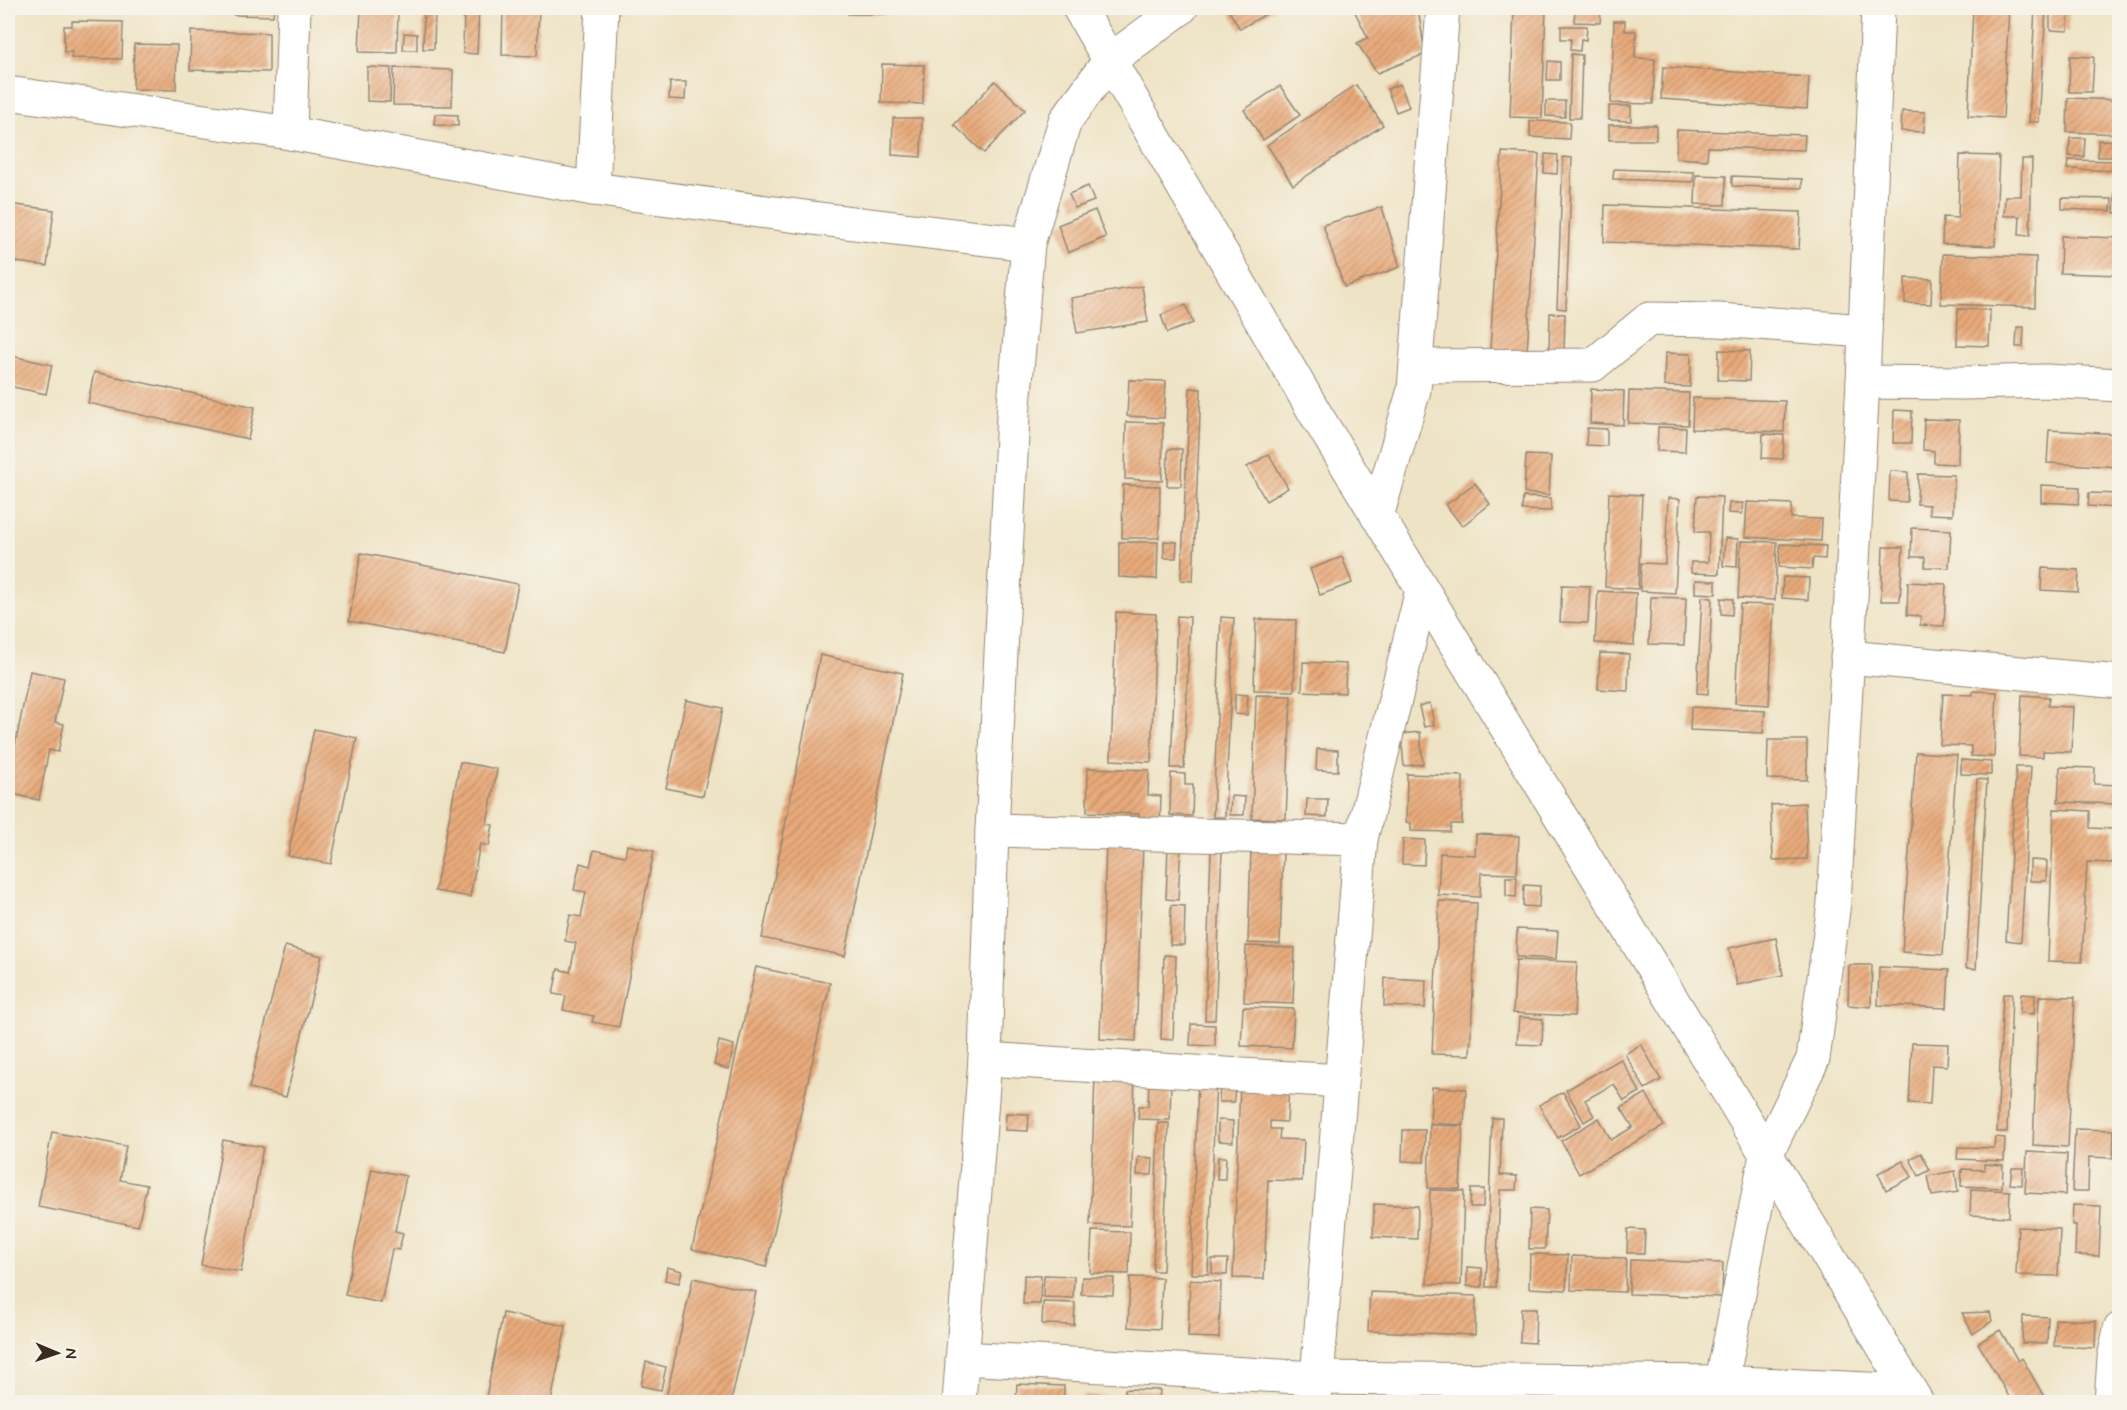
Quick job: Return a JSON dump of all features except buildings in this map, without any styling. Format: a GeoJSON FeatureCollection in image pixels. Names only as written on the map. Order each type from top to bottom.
{"type":"FeatureCollection","features":[{"type":"Feature","properties":{"kind":"street"},"geometry":{"type":"LineString","coordinates":[[290,133],[294,8]]}},
{"type":"Feature","properties":{"kind":"street"},"geometry":{"type":"LineString","coordinates":[[592,189],[602,8]]}},
{"type":"Feature","properties":{"kind":"street"},"geometry":{"type":"LineString","coordinates":[[1079,8],[1314,413],[1913,1397]]}},
{"type":"Feature","properties":{"kind":"street"},"geometry":{"type":"LineString","coordinates":[[959,1402],[985,1059],[992,830],[1013,416],[1028,244],[1065,121],[1110,60],[1181,8]]}},
{"type":"Feature","properties":{"kind":"street"},"geometry":{"type":"LineString","coordinates":[[1377,516],[1414,390],[1443,8]]}},
{"type":"Feature","properties":{"kind":"street"},"geometry":{"type":"LineString","coordinates":[[1719,1393],[1766,1155],[1813,1059],[1833,903],[1863,382],[1878,8]]}},
{"type":"Feature","properties":{"kind":"street"},"geometry":{"type":"LineString","coordinates":[[8,93],[290,133],[592,189],[1028,244]]}},
{"type":"Feature","properties":{"kind":"street"},"geometry":{"type":"LineString","coordinates":[[1416,366],[1593,365],[1649,319],[1719,320],[1865,331]]}},
{"type":"Feature","properties":{"kind":"street"},"geometry":{"type":"LineString","coordinates":[[1863,382],[2046,381],[2120,385]]}},
{"type":"Feature","properties":{"kind":"street"},"geometry":{"type":"LineString","coordinates":[[1316,1390],[1361,839],[1422,590]]}},
{"type":"Feature","properties":{"kind":"street"},"geometry":{"type":"LineString","coordinates":[[1847,657],[2120,682]]}},
{"type":"Feature","properties":{"kind":"street"},"geometry":{"type":"LineString","coordinates":[[992,830],[1361,839]]}},
{"type":"Feature","properties":{"kind":"street"},"geometry":{"type":"LineString","coordinates":[[985,1059],[1341,1081]]}},
{"type":"Feature","properties":{"kind":"street"},"geometry":{"type":"LineString","coordinates":[[2111,1402],[2114,1358],[2120,1329]]}},
{"type":"Feature","properties":{"kind":"street"},"geometry":{"type":"LineString","coordinates":[[962,1358],[1316,1390],[1913,1397]]}}]}
